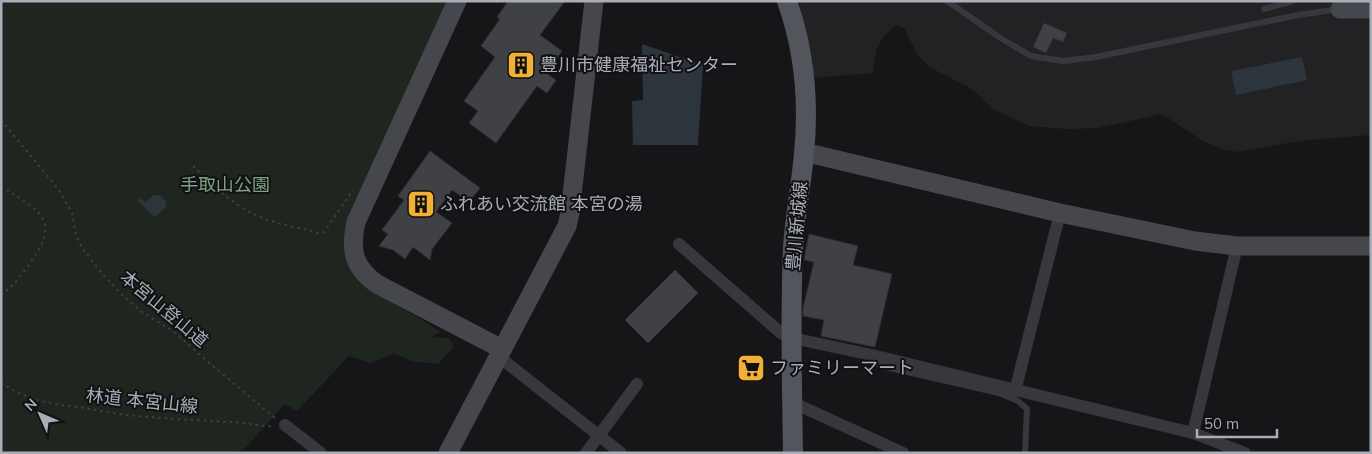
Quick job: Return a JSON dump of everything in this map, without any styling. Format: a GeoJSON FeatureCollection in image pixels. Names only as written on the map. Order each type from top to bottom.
{"type":"FeatureCollection","features":[{"type":"Feature","properties":{"kind":"main road","name":"豊川新城線"},"geometry":{"type":"LineString","coordinates":[[786,1],[801,49],[806,106],[804,152],[794,240],[792,338],[793,453]]}},
{"type":"Feature","properties":{"kind":"street"},"geometry":{"type":"LineString","coordinates":[[457,1],[356,222],[352,240],[354,255],[360,267],[372,280],[500,352],[621,453]]}},
{"type":"Feature","properties":{"kind":"street"},"geometry":{"type":"LineString","coordinates":[[448,453],[567,226],[594,1]]}},
{"type":"Feature","properties":{"kind":"street"},"geometry":{"type":"LineString","coordinates":[[1342,5],[1371,9]]}},
{"type":"Feature","properties":{"kind":"street"},"geometry":{"type":"LineString","coordinates":[[804,152],[1060,213],[1196,241],[1237,246],[1371,246]]}},
{"type":"Feature","properties":{"kind":"street"},"geometry":{"type":"LineString","coordinates":[[1015,391],[1060,213]]}},
{"type":"Feature","properties":{"kind":"street"},"geometry":{"type":"LineString","coordinates":[[679,244],[781,333],[792,338],[872,355],[1193,433],[1245,453]]}},
{"type":"Feature","properties":{"kind":"street"},"geometry":{"type":"LineString","coordinates":[[1193,433],[1237,246]]}},
{"type":"Feature","properties":{"kind":"street"},"geometry":{"type":"LineString","coordinates":[[586,453],[637,384]]}},
{"type":"Feature","properties":{"kind":"street"},"geometry":{"type":"LineString","coordinates":[[792,405],[798,405],[901,452]]}},
{"type":"Feature","properties":{"kind":"street"},"geometry":{"type":"LineString","coordinates":[[285,425],[321,453]]}},
{"type":"Feature","properties":{"kind":"lane"},"geometry":{"type":"LineString","coordinates":[[947,1],[1002,39],[1031,56],[1063,61],[1096,57],[1342,5]]}},
{"type":"Feature","properties":{"kind":"lane"},"geometry":{"type":"LineString","coordinates":[[1264,10],[1293,1]]}},
{"type":"Feature","properties":{"kind":"lane"},"geometry":{"type":"LineString","coordinates":[[872,355],[875,362],[881,366],[999,394],[1018,401],[1027,409],[1025,453]]}},
{"type":"Feature","properties":{"kind":"path","name":"本宮山登山道"},"geometry":{"type":"LineString","coordinates":[[1,120],[59,190],[72,213],[76,234],[82,248],[121,294],[142,312],[173,331],[285,425]]}},
{"type":"Feature","properties":{"kind":"path"},"geometry":{"type":"LineString","coordinates":[[193,166],[227,198],[248,211],[265,219],[318,232],[324,232],[329,226],[356,185]]}},
{"type":"Feature","properties":{"kind":"path"},"geometry":{"type":"LineString","coordinates":[[1,186],[38,211],[44,221],[46,233],[40,250],[19,278],[6,292],[1,294]]}},
{"type":"Feature","properties":{"kind":"path","name":"林道 本宮山線"},"geometry":{"type":"LineString","coordinates":[[1,383],[25,395],[48,402],[87,408],[98,412],[266,426],[285,425]]}},
{"type":"Feature","properties":{"kind":"shaded area"},"geometry":{"type":"Polygon","coordinates":[[[799,1],[1371,1],[1371,135],[1299,141],[1238,152],[1221,149],[1205,142],[1162,114],[1098,128],[1066,129],[1029,126],[993,109],[972,89],[929,67],[917,54],[904,28],[896,25],[884,36],[876,50],[873,73],[813,78],[813,60],[799,1]]]}},
{"type":"Feature","properties":{"kind":"shaded area"},"geometry":{"type":"Polygon","coordinates":[[[642,44],[703,65],[698,145],[633,145],[632,101],[643,100],[642,44]]]}},
{"type":"Feature","properties":{"kind":"shaded area"},"geometry":{"type":"Polygon","coordinates":[[[1302,57],[1307,80],[1236,95],[1231,71],[1302,57]]]}},
{"type":"Feature","properties":{"kind":"shaded area"},"geometry":{"type":"Polygon","coordinates":[[[154,195],[160,195],[166,202],[166,207],[156,216],[153,216],[138,201],[141,198],[145,202],[154,195]]]}},
{"type":"Feature","properties":{"kind":"green space","name":"手取山公園"},"geometry":{"type":"Polygon","coordinates":[[[1,1],[452,1],[347,226],[347,262],[360,282],[441,332],[430,337],[449,338],[454,347],[438,364],[411,361],[394,353],[371,363],[349,356],[297,411],[285,404],[246,447],[238,453],[1,453],[1,1]]]}},
{"type":"Feature","properties":{"kind":"building","name":"豊川市健康福祉センター"},"geometry":{"type":"Polygon","coordinates":[[[508,1],[565,1],[540,35],[562,51],[546,73],[556,80],[547,93],[537,86],[496,143],[469,123],[478,111],[464,101],[495,57],[481,46],[500,19],[497,17],[508,1]]]}},
{"type":"Feature","properties":{"kind":"building"},"geometry":{"type":"Polygon","coordinates":[[[1044,23],[1067,33],[1063,42],[1053,38],[1046,53],[1033,47],[1044,23]]]}},
{"type":"Feature","properties":{"kind":"building","name":"ふれあい交流館 本宮の湯"},"geometry":{"type":"Polygon","coordinates":[[[430,151],[480,188],[469,202],[452,190],[436,212],[452,223],[432,249],[430,260],[413,247],[405,259],[393,250],[379,246],[388,234],[382,230],[404,200],[398,196],[430,151]]]}},
{"type":"Feature","properties":{"kind":"building"},"geometry":{"type":"Polygon","coordinates":[[[809,234],[858,246],[853,265],[892,274],[875,347],[821,336],[824,320],[803,316],[803,308],[814,262],[804,260],[809,234]]]}},
{"type":"Feature","properties":{"kind":"building"},"geometry":{"type":"Polygon","coordinates":[[[675,270],[698,293],[648,343],[625,320],[675,270]]]}},
{"type":"Feature","properties":{"kind":"building","name":"ファミリーマート"},"geometry":{"type":"Polygon","coordinates":[[[741,355],[760,355],[761,381],[742,381],[741,355]]]}},
{"type":"Feature","properties":{"kind":"place","name":"豊川市健康福祉センター"},"geometry":{"type":"Point","coordinates":[521,65]}},
{"type":"Feature","properties":{"kind":"place","name":"ふれあい交流館 本宮の湯"},"geometry":{"type":"Point","coordinates":[421,204]}},
{"type":"Feature","properties":{"kind":"place","name":"ファミリーマート"},"geometry":{"type":"Point","coordinates":[751,368]}}]}
